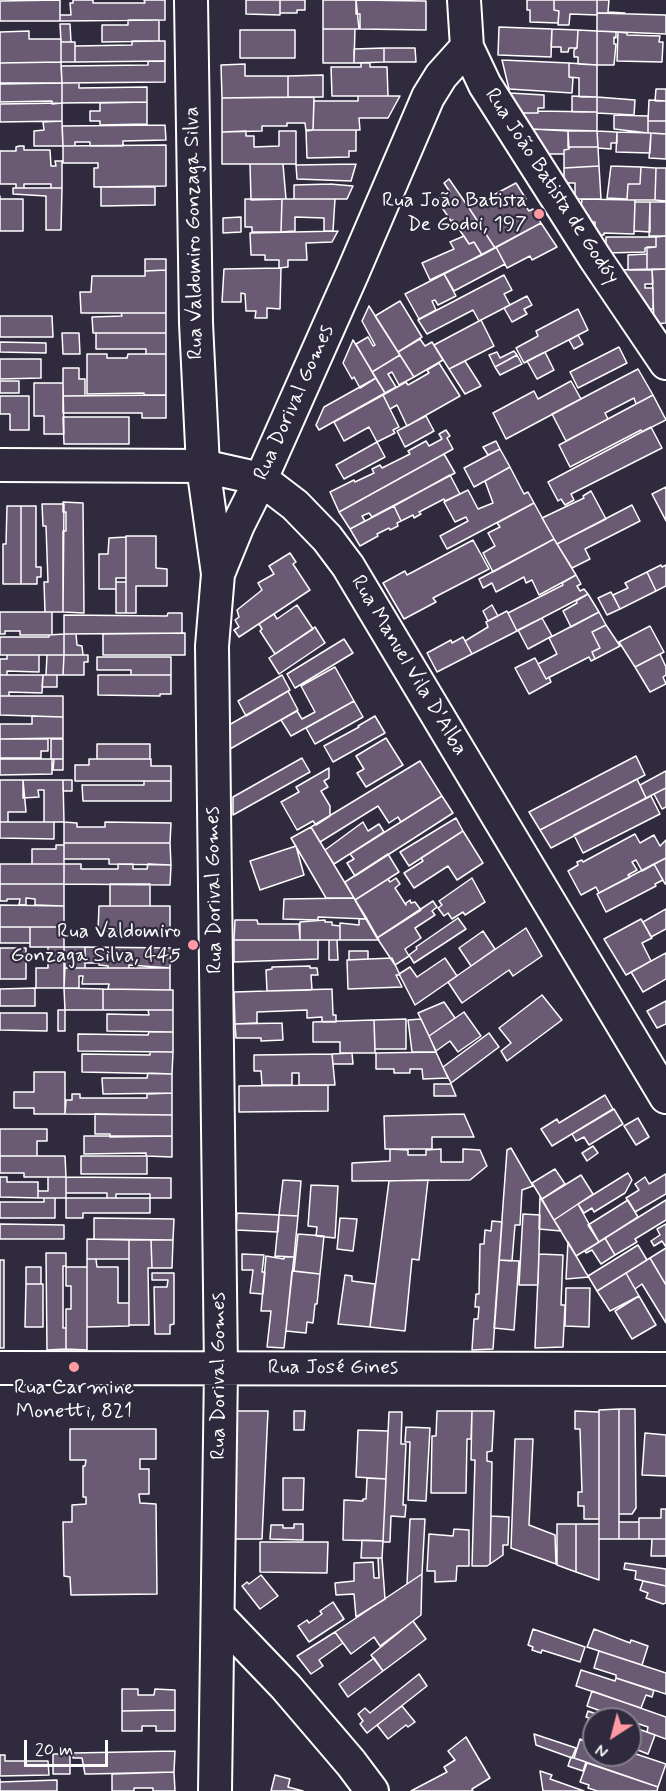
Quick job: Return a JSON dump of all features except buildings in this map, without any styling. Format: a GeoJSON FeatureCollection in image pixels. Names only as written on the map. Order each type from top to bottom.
{"type":"FeatureCollection","features":[{"type":"Feature","properties":{"kind":"street","name":"Rua Valdomiro Gonzaga Silva"},"geometry":{"type":"LineString","coordinates":[[191,0],[196,323],[203,466],[218,574]]}},
{"type":"Feature","properties":{"kind":"street","name":"Rua João Batista de Godóy"},"geometry":{"type":"LineString","coordinates":[[464,0],[467,47],[485,85],[595,258],[666,363]]}},
{"type":"Feature","properties":{"kind":"street","name":"Rua Dorival Gomes"},"geometry":{"type":"LineString","coordinates":[[216,1791],[221,1369],[212,646],[218,574],[429,97],[441,76],[467,47]]}},
{"type":"Feature","properties":{"kind":"street","name":"Rua Manuel Vila D'Alba"},"geometry":{"type":"LineString","coordinates":[[0,465],[203,466],[261,478],[295,505],[327,538],[348,566],[666,1097]]}},
{"type":"Feature","properties":{"kind":"street","name":"Rua José Gines"},"geometry":{"type":"LineString","coordinates":[[0,1368],[666,1369]]}},
{"type":"Feature","properties":{"kind":"street"},"geometry":{"type":"LineString","coordinates":[[218,1616],[286,1687],[372,1791]]}},
{"type":"Feature","properties":{"kind":"place","name":"Rua João Batista De Godoi, 197"},"geometry":{"type":"Point","coordinates":[539,214]}},
{"type":"Feature","properties":{"kind":"place","name":"Rua Valdomiro Gonzaga Silva, 445"},"geometry":{"type":"Point","coordinates":[193,945]}},
{"type":"Feature","properties":{"kind":"place","name":"Rua Carmine Monetti, 821"},"geometry":{"type":"Point","coordinates":[74,1367]}}]}
